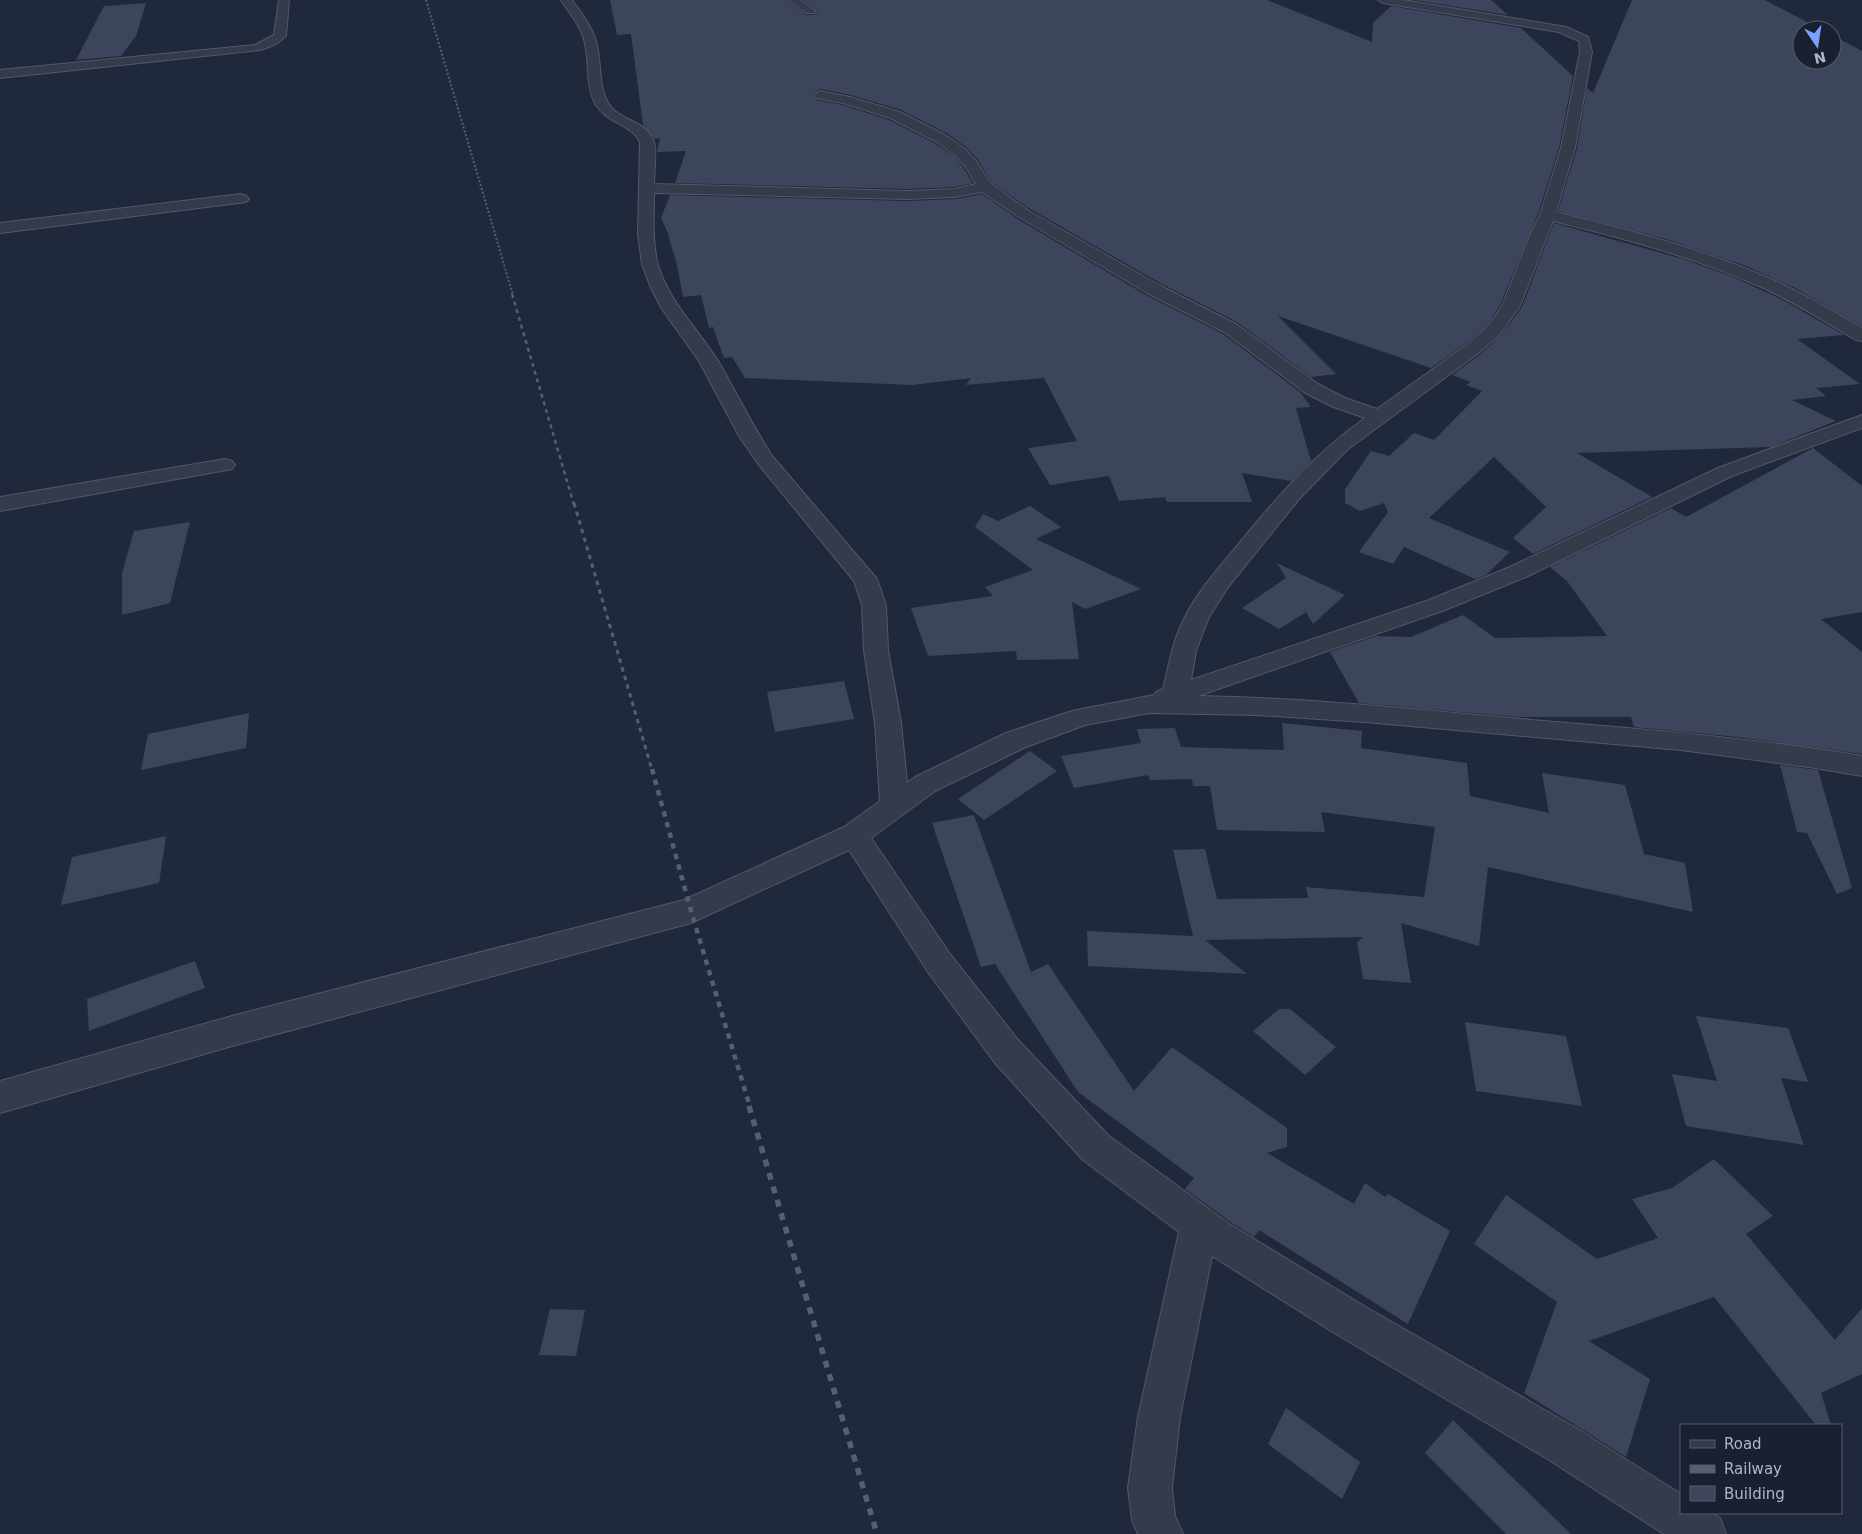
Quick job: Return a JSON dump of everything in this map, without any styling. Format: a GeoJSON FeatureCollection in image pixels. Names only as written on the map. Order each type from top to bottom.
{"type":"FeatureCollection","features":[{"type":"Feature","properties":{"kind":"street"},"geometry":{"type":"LineString","coordinates":[[0,74],[257,48],[272,42],[280,36],[284,0]]}},
{"type":"Feature","properties":{"kind":"street"},"geometry":{"type":"LineString","coordinates":[[566,0],[580,20],[591,44],[600,101],[611,116],[635,128],[644,135],[647,142],[646,234],[650,264],[658,288],[708,361],[749,436],[766,461],[864,579],[874,605],[876,650],[888,723],[895,806]]}},
{"type":"Feature","properties":{"kind":"street"},"geometry":{"type":"LineString","coordinates":[[794,0],[810,11]]}},
{"type":"Feature","properties":{"kind":"street"},"geometry":{"type":"LineString","coordinates":[[1175,694],[1184,651],[1196,617],[1219,583],[1292,494],[1341,445],[1474,348],[1495,329],[1512,306],[1539,233],[1548,215],[1574,122],[1580,76],[1586,52],[1584,39],[1562,29],[1485,11],[1383,0]]}},
{"type":"Feature","properties":{"kind":"street"},"geometry":{"type":"LineString","coordinates":[[820,95],[846,100],[895,115],[942,139],[960,152],[971,164],[985,187],[1024,214],[1136,279],[1230,328],[1311,388],[1338,402],[1380,417]]}},
{"type":"Feature","properties":{"kind":"street"},"geometry":{"type":"LineString","coordinates":[[647,188],[907,195],[948,194],[985,187]]}},
{"type":"Feature","properties":{"kind":"street"},"geometry":{"type":"LineString","coordinates":[[0,228],[241,199]]}},
{"type":"Feature","properties":{"kind":"street"},"geometry":{"type":"LineString","coordinates":[[1548,215],[1652,242],[1753,277],[1796,297],[1862,336]]}},
{"type":"Feature","properties":{"kind":"street"},"geometry":{"type":"LineString","coordinates":[[0,1097],[232,1031],[691,911],[854,835],[925,784],[1016,740],[1081,717],[1149,704],[1437,605],[1518,572],[1725,472],[1862,421]]}},
{"type":"Feature","properties":{"kind":"street"},"geometry":{"type":"LineString","coordinates":[[0,504],[226,465]]}},
{"type":"Feature","properties":{"kind":"street"},"geometry":{"type":"LineString","coordinates":[[1149,704],[1258,706],[1365,713],[1681,741],[1809,756],[1862,766]]}},
{"type":"Feature","properties":{"kind":"street"},"geometry":{"type":"LineString","coordinates":[[854,835],[939,963],[1007,1052],[1096,1148],[1218,1238],[1342,1315],[1561,1443],[1704,1534]]}},
{"type":"Feature","properties":{"kind":"street"},"geometry":{"type":"LineString","coordinates":[[1161,1534],[1154,1520],[1150,1488],[1159,1417],[1200,1224]]}},
{"type":"Feature","properties":{"kind":"building"},"geometry":{"type":"Polygon","coordinates":[[[610,0],[786,0],[806,15],[814,15],[817,11],[803,0],[1267,0],[1372,42],[1373,23],[1391,6],[1521,28],[1573,76],[1559,148],[1538,214],[1500,305],[1488,324],[1467,343],[1431,368],[1278,316],[1336,374],[1311,377],[1237,322],[1160,283],[1030,209],[992,183],[978,160],[966,147],[948,134],[901,110],[851,95],[820,89],[812,95],[816,100],[843,105],[889,120],[936,144],[954,156],[973,183],[955,187],[907,189],[675,183],[686,151],[657,152],[660,138],[655,139],[643,125],[631,34],[617,35],[610,0]]]}},
{"type":"Feature","properties":{"kind":"building"},"geometry":{"type":"Polygon","coordinates":[[[1414,0],[1491,0],[1508,15],[1414,0]]]}},
{"type":"Feature","properties":{"kind":"building"},"geometry":{"type":"Polygon","coordinates":[[[1632,0],[1765,0],[1803,20],[1792,20],[1792,70],[1842,70],[1842,40],[1862,51],[1862,326],[1795,288],[1746,266],[1666,239],[1558,211],[1577,149],[1587,88],[1593,93],[1632,0]]]}},
{"type":"Feature","properties":{"kind":"building"},"geometry":{"type":"Polygon","coordinates":[[[146,3],[136,36],[121,56],[76,60],[104,6],[146,3]]]}},
{"type":"Feature","properties":{"kind":"building"},"geometry":{"type":"Polygon","coordinates":[[[982,194],[1018,219],[1146,295],[1223,334],[1300,392],[1311,407],[1296,408],[1311,461],[1291,481],[1242,473],[1252,502],[1167,502],[1165,497],[1119,501],[1109,476],[1050,485],[1028,448],[1077,441],[1044,378],[966,385],[971,378],[912,385],[745,378],[732,357],[724,358],[713,327],[709,328],[701,295],[683,297],[677,265],[661,218],[670,195],[907,201],[955,199],[982,194]]]}},
{"type":"Feature","properties":{"kind":"building"},"geometry":{"type":"Polygon","coordinates":[[[1554,223],[1683,259],[1733,277],[1783,300],[1844,335],[1797,339],[1860,384],[1816,388],[1826,396],[1792,400],[1836,421],[1771,447],[1577,453],[1652,497],[1533,554],[1513,538],[1546,507],[1494,457],[1429,518],[1510,552],[1486,575],[1475,579],[1404,547],[1393,564],[1359,552],[1388,512],[1384,503],[1360,511],[1345,503],[1345,489],[1371,451],[1389,456],[1414,433],[1434,440],[1482,391],[1466,385],[1471,382],[1452,375],[1481,354],[1502,334],[1522,307],[1554,223]]]}},
{"type":"Feature","properties":{"kind":"building"},"geometry":{"type":"Polygon","coordinates":[[[1813,448],[1862,486],[1862,612],[1821,619],[1862,652],[1862,754],[1738,737],[1634,727],[1631,717],[1517,717],[1359,703],[1330,652],[1376,636],[1411,637],[1463,615],[1495,638],[1607,636],[1567,581],[1550,567],[1671,508],[1686,517],[1813,448]]]}},
{"type":"Feature","properties":{"kind":"building"},"geometry":{"type":"Polygon","coordinates":[[[1030,506],[1061,527],[1036,539],[1141,589],[1085,609],[1072,602],[1079,659],[1017,660],[1016,651],[928,656],[911,608],[993,596],[985,587],[1033,570],[975,527],[983,514],[998,521],[1030,506]]]}},
{"type":"Feature","properties":{"kind":"building"},"geometry":{"type":"Polygon","coordinates":[[[190,522],[170,603],[122,615],[122,573],[134,531],[190,522]]]}},
{"type":"Feature","properties":{"kind":"building"},"geometry":{"type":"Polygon","coordinates":[[[1277,563],[1345,595],[1313,624],[1306,612],[1279,629],[1242,608],[1286,578],[1277,563]]]}},
{"type":"Feature","properties":{"kind":"building"},"geometry":{"type":"Polygon","coordinates":[[[844,681],[854,719],[775,732],[767,692],[844,681]]]}},
{"type":"Feature","properties":{"kind":"building"},"geometry":{"type":"Polygon","coordinates":[[[249,713],[246,748],[141,770],[148,734],[249,713]]]}},
{"type":"Feature","properties":{"kind":"building"},"geometry":{"type":"Polygon","coordinates":[[[1282,723],[1362,731],[1361,748],[1467,763],[1470,796],[1549,813],[1542,773],[1625,785],[1644,854],[1685,863],[1693,912],[1488,867],[1479,946],[1401,923],[1411,983],[1363,979],[1357,942],[1363,937],[1205,940],[1247,974],[1088,966],[1087,931],[1193,936],[1173,850],[1205,849],[1217,899],[1308,898],[1306,887],[1424,897],[1435,827],[1321,812],[1325,832],[1217,830],[1210,786],[1193,786],[1192,779],[1150,780],[1148,775],[1074,788],[1061,756],[1141,743],[1137,729],[1175,728],[1181,747],[1284,750],[1282,723]]]}},
{"type":"Feature","properties":{"kind":"building"},"geometry":{"type":"Polygon","coordinates":[[[1030,751],[1057,771],[984,820],[958,799],[1030,751]]]}},
{"type":"Feature","properties":{"kind":"building"},"geometry":{"type":"Polygon","coordinates":[[[1780,765],[1818,770],[1852,888],[1837,894],[1807,833],[1797,832],[1780,765]]]}},
{"type":"Feature","properties":{"kind":"building"},"geometry":{"type":"Polygon","coordinates":[[[974,815],[1031,972],[1048,964],[1134,1091],[1172,1047],[1287,1128],[1287,1147],[1267,1153],[1354,1204],[1365,1183],[1385,1197],[1388,1194],[1450,1231],[1408,1324],[1259,1230],[1254,1237],[1232,1223],[1185,1189],[1194,1178],[1078,1092],[995,964],[981,967],[932,823],[974,815]]]}},
{"type":"Feature","properties":{"kind":"building"},"geometry":{"type":"Polygon","coordinates":[[[166,836],[159,883],[61,905],[72,857],[166,836]]]}},
{"type":"Feature","properties":{"kind":"building"},"geometry":{"type":"Polygon","coordinates":[[[195,961],[205,988],[89,1031],[87,999],[195,961]]]}},
{"type":"Feature","properties":{"kind":"building"},"geometry":{"type":"Polygon","coordinates":[[[1279,1009],[1290,1009],[1336,1047],[1305,1075],[1253,1031],[1279,1009]]]}},
{"type":"Feature","properties":{"kind":"building"},"geometry":{"type":"Polygon","coordinates":[[[1696,1016],[1788,1028],[1808,1082],[1781,1078],[1804,1145],[1686,1126],[1672,1074],[1717,1081],[1696,1016]]]}},
{"type":"Feature","properties":{"kind":"building"},"geometry":{"type":"Polygon","coordinates":[[[1465,1022],[1566,1036],[1582,1106],[1476,1091],[1465,1022]]]}},
{"type":"Feature","properties":{"kind":"building"},"geometry":{"type":"Polygon","coordinates":[[[1714,1159],[1773,1216],[1746,1234],[1835,1340],[1862,1308],[1862,1374],[1821,1393],[1831,1424],[1815,1424],[1714,1297],[1589,1341],[1650,1379],[1626,1457],[1524,1393],[1557,1302],[1474,1244],[1506,1195],[1597,1259],[1658,1238],[1632,1199],[1672,1188],[1714,1159]]]}},
{"type":"Feature","properties":{"kind":"building"},"geometry":{"type":"Polygon","coordinates":[[[550,1309],[585,1310],[576,1356],[539,1355],[550,1309]]]}},
{"type":"Feature","properties":{"kind":"building"},"geometry":{"type":"Polygon","coordinates":[[[1286,1408],[1360,1462],[1342,1499],[1268,1444],[1286,1408]]]}},
{"type":"Feature","properties":{"kind":"building"},"geometry":{"type":"Polygon","coordinates":[[[1453,1420],[1571,1534],[1506,1534],[1425,1453],[1453,1420]]]}},
{"type":"Feature","properties":{"kind":"railway"},"geometry":{"type":"LineString","coordinates":[[426,0],[513,295]]}},
{"type":"Feature","properties":{"kind":"railway"},"geometry":{"type":"LineString","coordinates":[[512,294],[574,505]]}},
{"type":"Feature","properties":{"kind":"railway"},"geometry":{"type":"LineString","coordinates":[[574,503],[652,770]]}},
{"type":"Feature","properties":{"kind":"railway"},"geometry":{"type":"LineString","coordinates":[[652,769],[691,911],[750,1107]]}},
{"type":"Feature","properties":{"kind":"railway"},"geometry":{"type":"LineString","coordinates":[[749,1106],[877,1534]]}}]}
